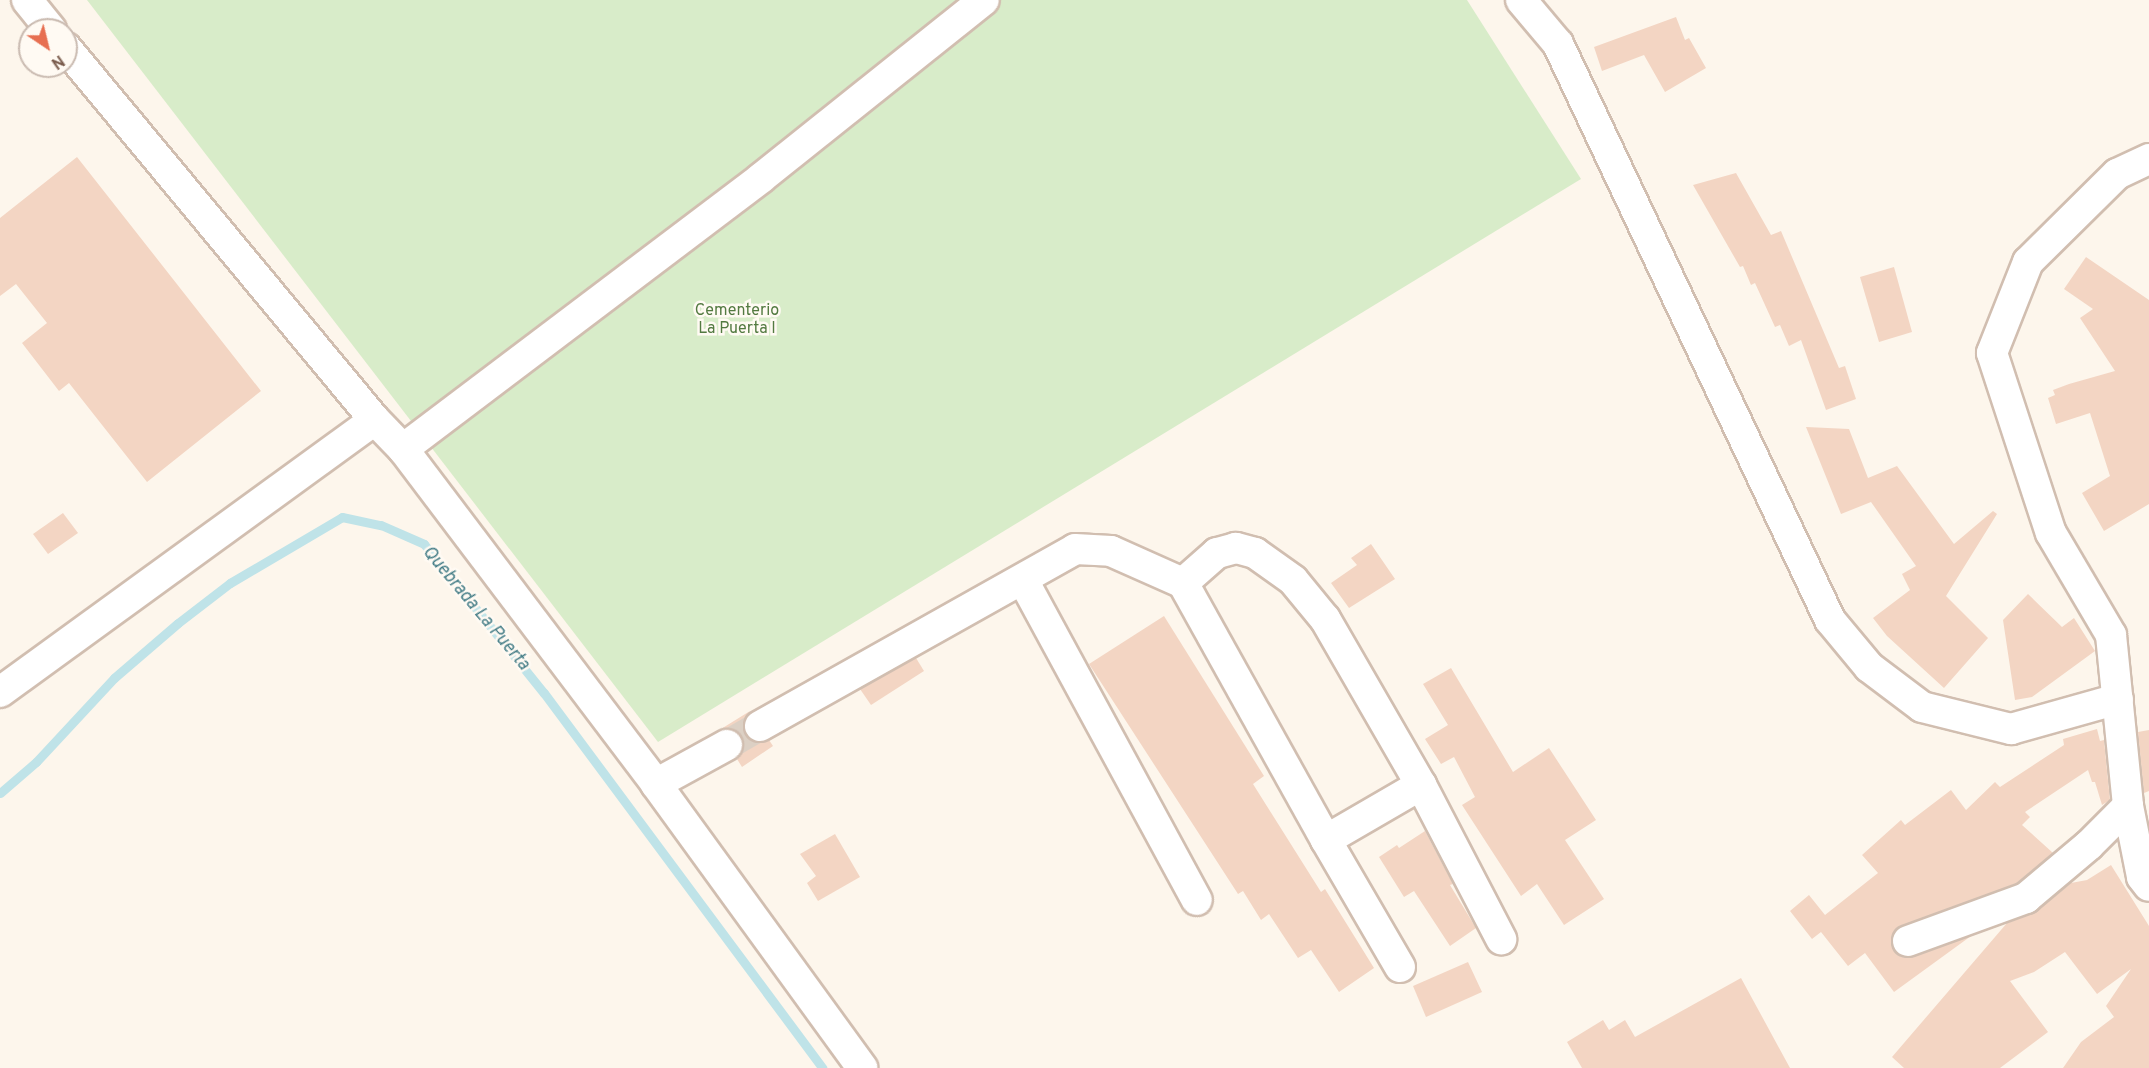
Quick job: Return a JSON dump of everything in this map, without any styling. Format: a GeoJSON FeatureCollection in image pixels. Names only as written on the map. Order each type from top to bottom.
{"type":"FeatureCollection","features":[{"type":"Feature","properties":{"kind":"street"},"geometry":{"type":"LineString","coordinates":[[27,0],[41,18]]}},
{"type":"Feature","properties":{"kind":"street"},"geometry":{"type":"LineString","coordinates":[[403,450],[761,178],[984,0]]}},
{"type":"Feature","properties":{"kind":"street"},"geometry":{"type":"LineString","coordinates":[[1521,0],[1558,44],[1830,620],[1869,668],[1922,707],[2011,729],[2118,699]]}},
{"type":"Feature","properties":{"kind":"street"},"geometry":{"type":"LineString","coordinates":[[78,62],[375,420],[403,450],[656,784],[862,1068]]}},
{"type":"Feature","properties":{"kind":"street"},"geometry":{"type":"LineString","coordinates":[[2149,159],[2117,174],[2028,262],[1992,354],[2051,534],[2111,635],[2127,806],[2142,877],[2149,886]]}},
{"type":"Feature","properties":{"kind":"street"},"geometry":{"type":"LineString","coordinates":[[0,692],[375,420]]}},
{"type":"Feature","properties":{"kind":"street"},"geometry":{"type":"LineString","coordinates":[[1183,583],[1217,553],[1236,548],[1255,553],[1293,580],[1325,619],[1421,785],[1501,939]]}},
{"type":"Feature","properties":{"kind":"street"},"geometry":{"type":"LineString","coordinates":[[760,726],[1075,549],[1111,551],[1183,583],[1326,840],[1400,967]]}},
{"type":"Feature","properties":{"kind":"street"},"geometry":{"type":"LineString","coordinates":[[1023,579],[1197,900]]}},
{"type":"Feature","properties":{"kind":"street"},"geometry":{"type":"LineString","coordinates":[[656,784],[727,745]]}},
{"type":"Feature","properties":{"kind":"street"},"geometry":{"type":"LineString","coordinates":[[1326,840],[1421,785]]}},
{"type":"Feature","properties":{"kind":"street"},"geometry":{"type":"LineString","coordinates":[[1908,942],[2026,898],[2089,845],[2127,806]]}},
{"type":"Feature","properties":{"kind":"green space","name":"Cementerio La Puerta I"},"geometry":{"type":"Polygon","coordinates":[[[87,0],[1467,0],[1581,179],[658,742],[87,0]]]}},
{"type":"Feature","properties":{"kind":"building"},"geometry":{"type":"Polygon","coordinates":[[[1676,17],[1685,40],[1689,38],[1706,68],[1665,92],[1644,55],[1602,71],[1594,47],[1676,17]]]}},
{"type":"Feature","properties":{"kind":"building"},"geometry":{"type":"Polygon","coordinates":[[[77,157],[261,391],[147,482],[69,383],[59,391],[22,343],[47,323],[16,284],[0,296],[0,218],[77,157]]]}},
{"type":"Feature","properties":{"kind":"building"},"geometry":{"type":"Polygon","coordinates":[[[1736,173],[1771,235],[1781,231],[1839,368],[1845,366],[1856,399],[1826,410],[1801,340],[1789,346],[1780,325],[1775,327],[1755,283],[1751,285],[1743,266],[1740,267],[1693,185],[1736,173]]]}},
{"type":"Feature","properties":{"kind":"building"},"geometry":{"type":"Polygon","coordinates":[[[2086,257],[2149,300],[2149,504],[2104,531],[2082,493],[2110,476],[2090,413],[2056,424],[2048,398],[2055,395],[2053,390],[2115,371],[2080,318],[2093,309],[2064,289],[2086,257]]]}},
{"type":"Feature","properties":{"kind":"building"},"geometry":{"type":"Polygon","coordinates":[[[1894,267],[1912,332],[1879,342],[1860,277],[1894,267]]]}},
{"type":"Feature","properties":{"kind":"building"},"geometry":{"type":"Polygon","coordinates":[[[1806,427],[1849,429],[1868,478],[1897,466],[1954,544],[1993,511],[1997,514],[1946,596],[1988,638],[1944,688],[1887,636],[1873,618],[1910,590],[1902,574],[1916,566],[1871,502],[1841,514],[1806,427]]]}},
{"type":"Feature","properties":{"kind":"building"},"geometry":{"type":"Polygon","coordinates":[[[63,513],[78,533],[48,554],[33,534],[63,513]]]}},
{"type":"Feature","properties":{"kind":"building"},"geometry":{"type":"Polygon","coordinates":[[[1371,544],[1395,579],[1349,608],[1331,583],[1357,565],[1351,558],[1371,544]]]}},
{"type":"Feature","properties":{"kind":"building"},"geometry":{"type":"Polygon","coordinates":[[[2028,594],[2062,627],[2074,618],[2095,651],[2032,697],[2015,700],[2003,620],[2028,594]]]}},
{"type":"Feature","properties":{"kind":"building"},"geometry":{"type":"Polygon","coordinates":[[[1164,616],[1264,776],[1253,784],[1321,892],[1325,889],[1374,968],[1339,992],[1311,950],[1298,958],[1269,914],[1261,920],[1243,891],[1238,894],[1089,664],[1164,616]]]}},
{"type":"Feature","properties":{"kind":"building"},"geometry":{"type":"Polygon","coordinates":[[[916,658],[924,671],[871,705],[860,689],[916,658]]]}},
{"type":"Feature","properties":{"kind":"building"},"geometry":{"type":"Polygon","coordinates":[[[1451,668],[1513,772],[1549,748],[1596,820],[1565,840],[1604,899],[1564,925],[1537,884],[1521,896],[1462,805],[1475,797],[1454,757],[1441,764],[1425,739],[1448,725],[1423,684],[1451,668]]]}},
{"type":"Feature","properties":{"kind":"building"},"geometry":{"type":"Polygon","coordinates":[[[750,711],[743,725],[745,735],[759,743],[769,740],[773,746],[742,767],[737,759],[744,746],[742,737],[735,730],[721,729],[750,711]]]}},
{"type":"Feature","properties":{"kind":"building"},"geometry":{"type":"Polygon","coordinates":[[[2097,729],[2100,741],[2104,740],[2110,800],[2102,805],[2095,782],[2092,782],[2088,770],[2025,812],[2030,817],[2022,825],[2053,853],[2017,883],[1895,930],[1891,937],[1892,946],[1897,955],[1906,958],[1971,936],[1894,992],[1865,953],[1848,966],[1821,932],[1812,939],[1790,911],[1809,895],[1825,915],[1878,873],[1862,855],[1901,820],[1905,825],[1951,790],[1966,810],[1995,782],[2000,787],[2064,745],[2063,739],[2097,729]]]}},
{"type":"Feature","properties":{"kind":"building"},"geometry":{"type":"Polygon","coordinates":[[[2149,730],[2149,791],[2144,793],[2138,732],[2149,730]]]}},
{"type":"Feature","properties":{"kind":"building"},"geometry":{"type":"Polygon","coordinates":[[[1425,831],[1453,884],[1450,885],[1476,928],[1450,946],[1414,891],[1404,897],[1379,857],[1397,845],[1399,848],[1425,831]]]}},
{"type":"Feature","properties":{"kind":"building"},"geometry":{"type":"Polygon","coordinates":[[[835,834],[860,877],[818,901],[807,883],[816,876],[800,854],[835,834]]]}},
{"type":"Feature","properties":{"kind":"building"},"geometry":{"type":"Polygon","coordinates":[[[2111,865],[2149,926],[2149,1068],[2063,1068],[2081,1042],[2114,1017],[2106,1006],[2131,969],[2097,994],[2065,952],[2034,972],[2010,981],[2048,1032],[2000,1068],[1904,1068],[1892,1057],[2007,923],[2037,911],[2071,883],[2087,880],[2111,865]]]}},
{"type":"Feature","properties":{"kind":"building"},"geometry":{"type":"Polygon","coordinates":[[[1468,962],[1482,992],[1426,1017],[1413,986],[1468,962]]]}},
{"type":"Feature","properties":{"kind":"building"},"geometry":{"type":"Polygon","coordinates":[[[1741,978],[1790,1068],[1582,1068],[1567,1042],[1603,1020],[1609,1030],[1625,1020],[1635,1037],[1741,978]]]}},
{"type":"Feature","properties":{"kind":"waterway","name":"Quebrada La Puerta"},"geometry":{"type":"LineString","coordinates":[[0,793],[36,762],[114,678],[178,623],[230,583],[342,517],[381,525],[424,544],[544,693],[822,1068]]}},
{"type":"Feature","properties":{"kind":"tunnel"},"geometry":{"type":"LineString","coordinates":[[727,745],[760,726]]}}]}
